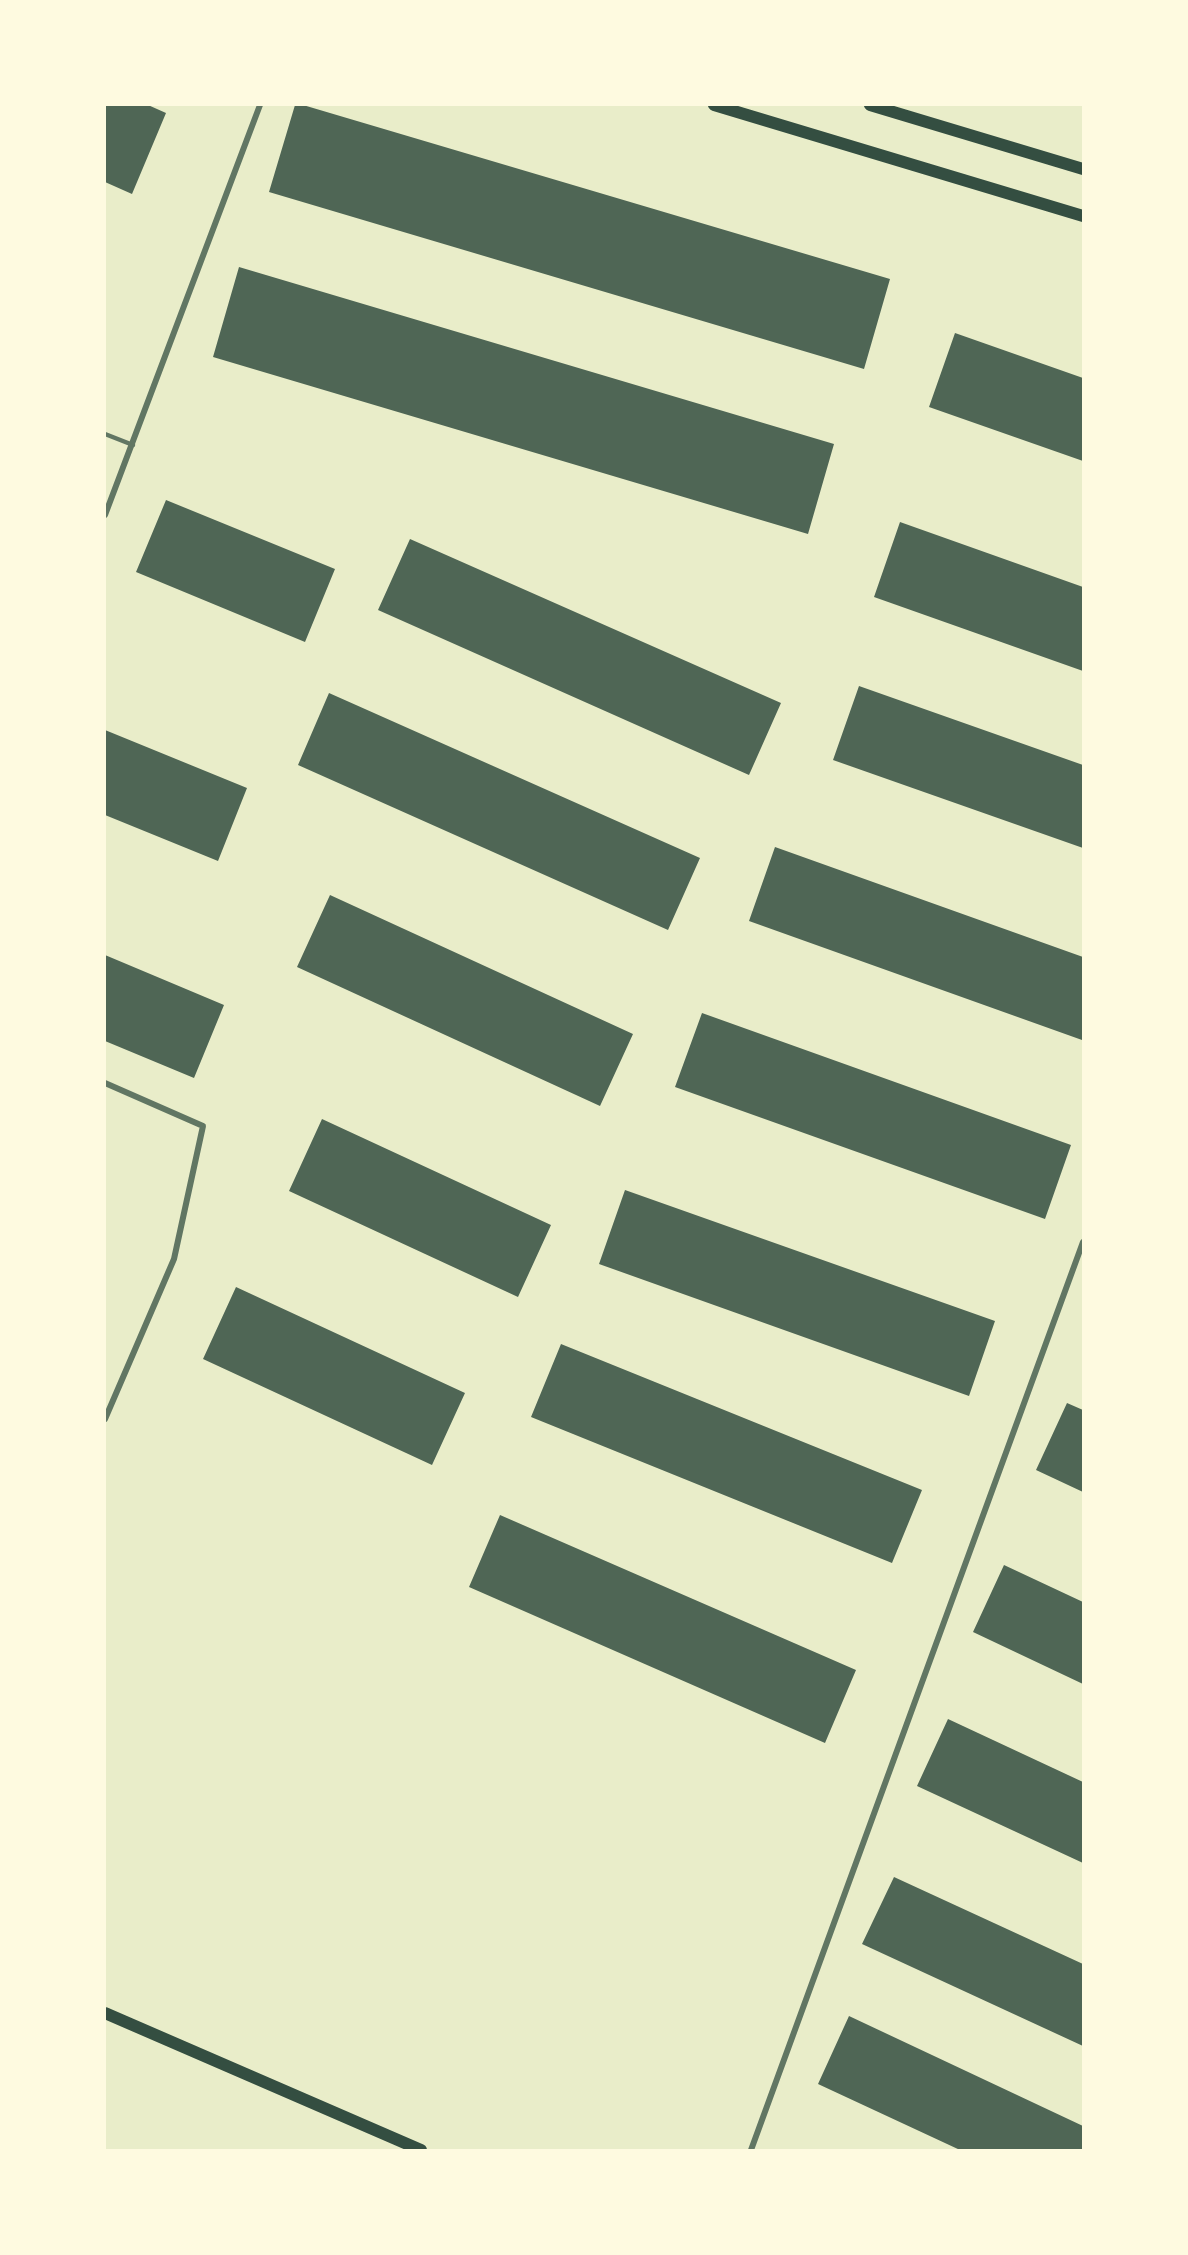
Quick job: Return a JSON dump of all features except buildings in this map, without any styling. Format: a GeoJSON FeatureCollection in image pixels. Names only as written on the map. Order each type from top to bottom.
{"type":"FeatureCollection","features":[{"type":"Feature","properties":{"kind":"main road"},"geometry":{"type":"LineString","coordinates":[[714,105],[1083,216]]}},
{"type":"Feature","properties":{"kind":"main road"},"geometry":{"type":"LineString","coordinates":[[870,105],[1083,169]]}},
{"type":"Feature","properties":{"kind":"main road"},"geometry":{"type":"LineString","coordinates":[[105,2013],[421,2150]]}},
{"type":"Feature","properties":{"kind":"street"},"geometry":{"type":"LineString","coordinates":[[105,515],[260,105]]}},
{"type":"Feature","properties":{"kind":"street"},"geometry":{"type":"LineString","coordinates":[[105,1083],[202,1126],[174,1259],[105,1419]]}},
{"type":"Feature","properties":{"kind":"street"},"geometry":{"type":"LineString","coordinates":[[751,2150],[1083,1242]]}},
{"type":"Feature","properties":{"kind":"lane"},"geometry":{"type":"LineString","coordinates":[[105,434],[133,445]]}}]}
